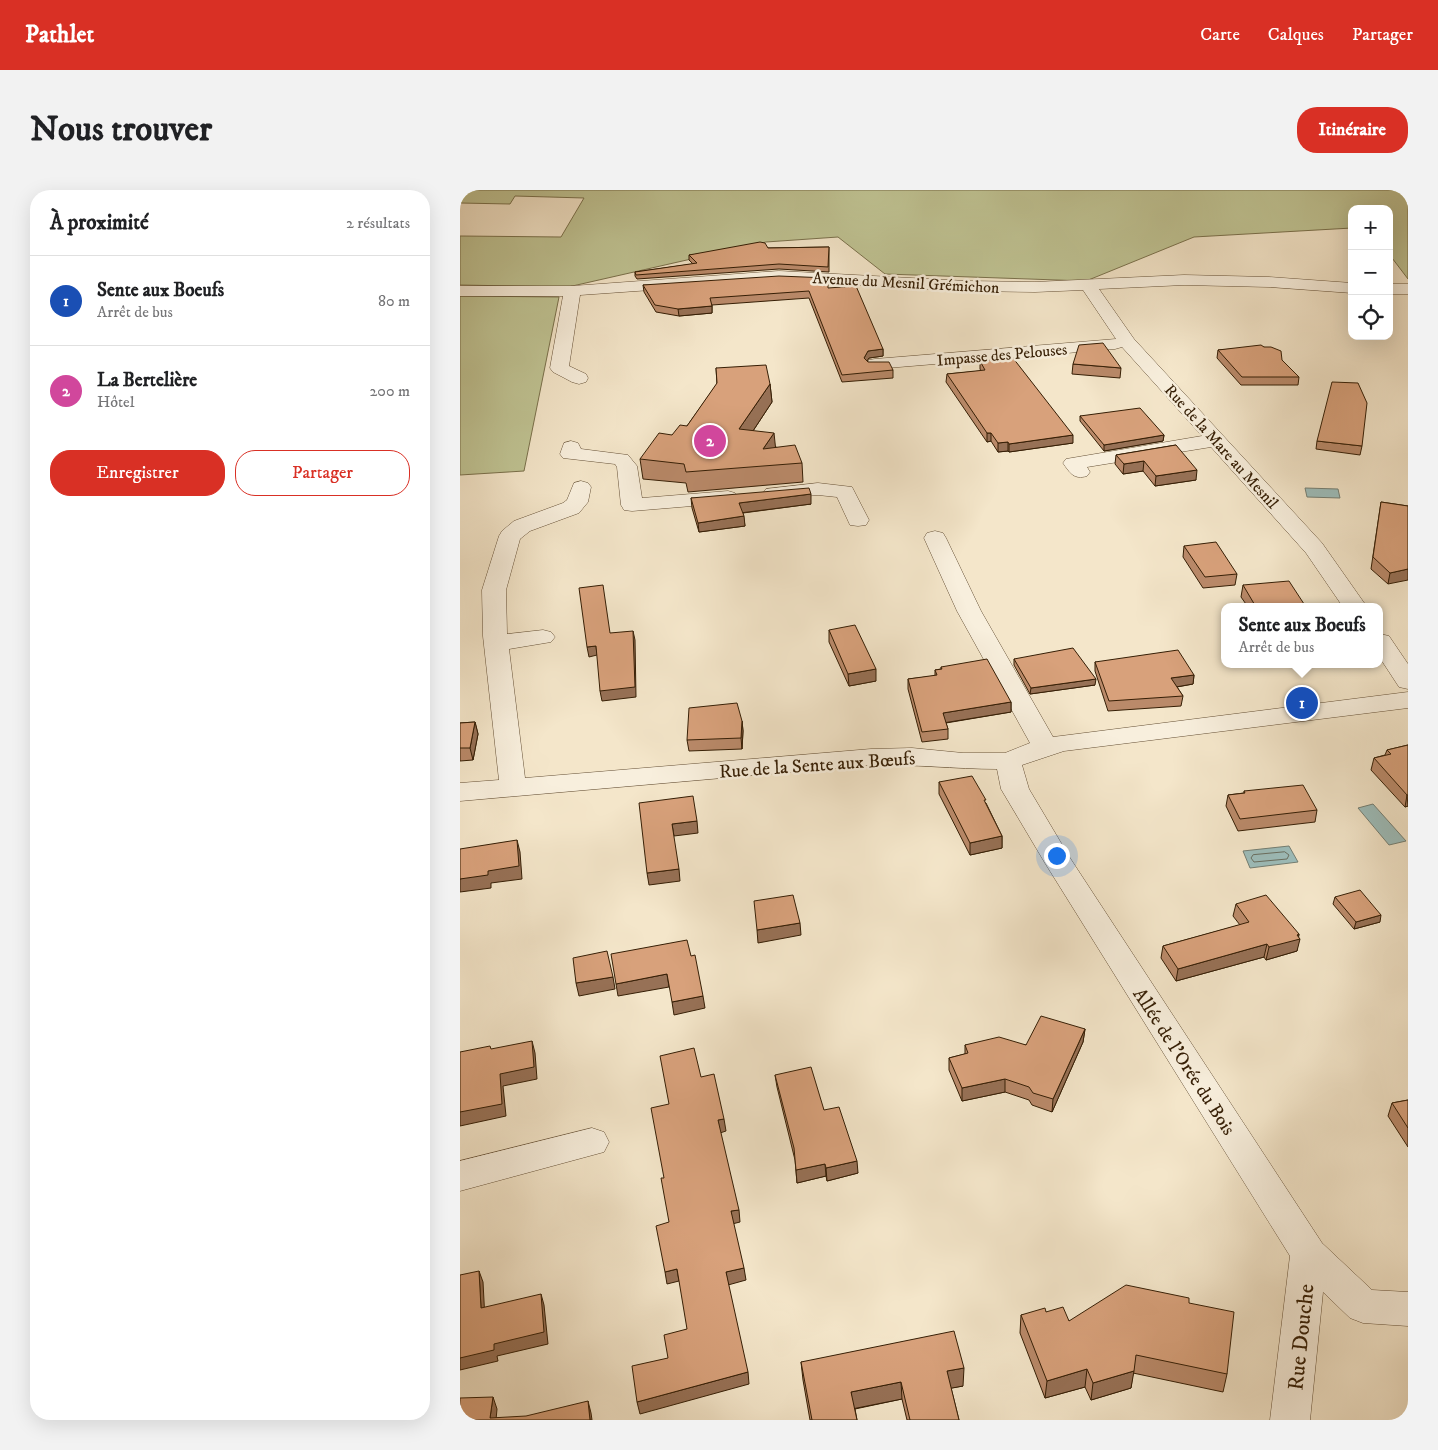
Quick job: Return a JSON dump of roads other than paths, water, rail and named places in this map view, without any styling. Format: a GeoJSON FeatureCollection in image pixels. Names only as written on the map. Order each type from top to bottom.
{"type":"FeatureCollection","features":[{"type":"Feature","properties":{"kind":"street","name":"Avenue du Mesnil Grémichon"},"geometry":{"type":"LineString","coordinates":[[460,291],[572,291],[780,276],[967,286],[1035,287],[1184,280],[1270,282],[1348,288]]}},
{"type":"Feature","properties":{"kind":"street","name":"Rue de la Mare au Mesnil"},"geometry":{"type":"LineString","coordinates":[[1088,285],[1128,343],[1314,548],[1352,603]]}},
{"type":"Feature","properties":{"kind":"street"},"geometry":{"type":"LineString","coordinates":[[1393,288],[1408,289]]}},
{"type":"Feature","properties":{"kind":"street"},"geometry":{"type":"LineString","coordinates":[[572,291],[559,368],[580,378]]}},
{"type":"Feature","properties":{"kind":"street","name":"Impasse des Pelouses"},"geometry":{"type":"LineString","coordinates":[[875,364],[1128,343]]}},
{"type":"Feature","properties":{"kind":"street"},"geometry":{"type":"LineString","coordinates":[[1080,472],[1073,463],[1216,440]]}},
{"type":"Feature","properties":{"kind":"street"},"geometry":{"type":"LineString","coordinates":[[570,447],[570,454],[622,459],[627,466],[632,505],[818,489],[845,491],[858,520]]}},
{"type":"Feature","properties":{"kind":"street"},"geometry":{"type":"LineString","coordinates":[[513,787],[496,643],[494,590],[510,536],[522,526],[571,508],[577,502],[581,487]]}},
{"type":"Feature","properties":{"kind":"street"},"geometry":{"type":"LineString","coordinates":[[935,538],[969,611],[1045,747]]}},
{"type":"Feature","properties":{"kind":"street"},"geometry":{"type":"LineString","coordinates":[[496,643],[543,637]]}},
{"type":"Feature","properties":{"kind":"street"},"geometry":{"type":"LineString","coordinates":[[1383,645],[1408,682]]}},
{"type":"Feature","properties":{"kind":"street","name":"Rue de la Sente aux Bœufs"},"geometry":{"type":"LineString","coordinates":[[460,792],[871,757],[912,756],[963,761],[1008,761],[1045,747],[1083,740],[1408,700]]}},
{"type":"Feature","properties":{"kind":"street","name":"Allée de l'Orée du Bois"},"geometry":{"type":"LineString","coordinates":[[1008,761],[1015,789],[1059,863],[1309,1254],[1363,1306],[1408,1309]]}},
{"type":"Feature","properties":{"kind":"street"},"geometry":{"type":"LineString","coordinates":[[460,1176],[592,1142]]}},
{"type":"Feature","properties":{"kind":"street","name":"Rue Douche"},"geometry":{"type":"LineString","coordinates":[[1290,1420],[1309,1254]]}},
{"type":"Feature","properties":{"kind":"water"},"geometry":{"type":"Polygon","coordinates":[[[1305,488],[1338,489],[1340,498],[1307,497],[1305,488]]]}},
{"type":"Feature","properties":{"kind":"water"},"geometry":{"type":"Polygon","coordinates":[[[1373,804],[1406,841],[1389,845],[1358,808],[1373,804]]]}},
{"type":"Feature","properties":{"kind":"water"},"geometry":{"type":"Polygon","coordinates":[[[1289,846],[1298,862],[1250,868],[1243,851],[1289,846]]]}},
{"type":"Feature","properties":{"kind":"place","name":"La Bertelière"},"geometry":{"type":"Point","coordinates":[710,441]}},
{"type":"Feature","properties":{"kind":"place","name":"Sente aux Boeufs"},"geometry":{"type":"Point","coordinates":[1302,703]}}]}
